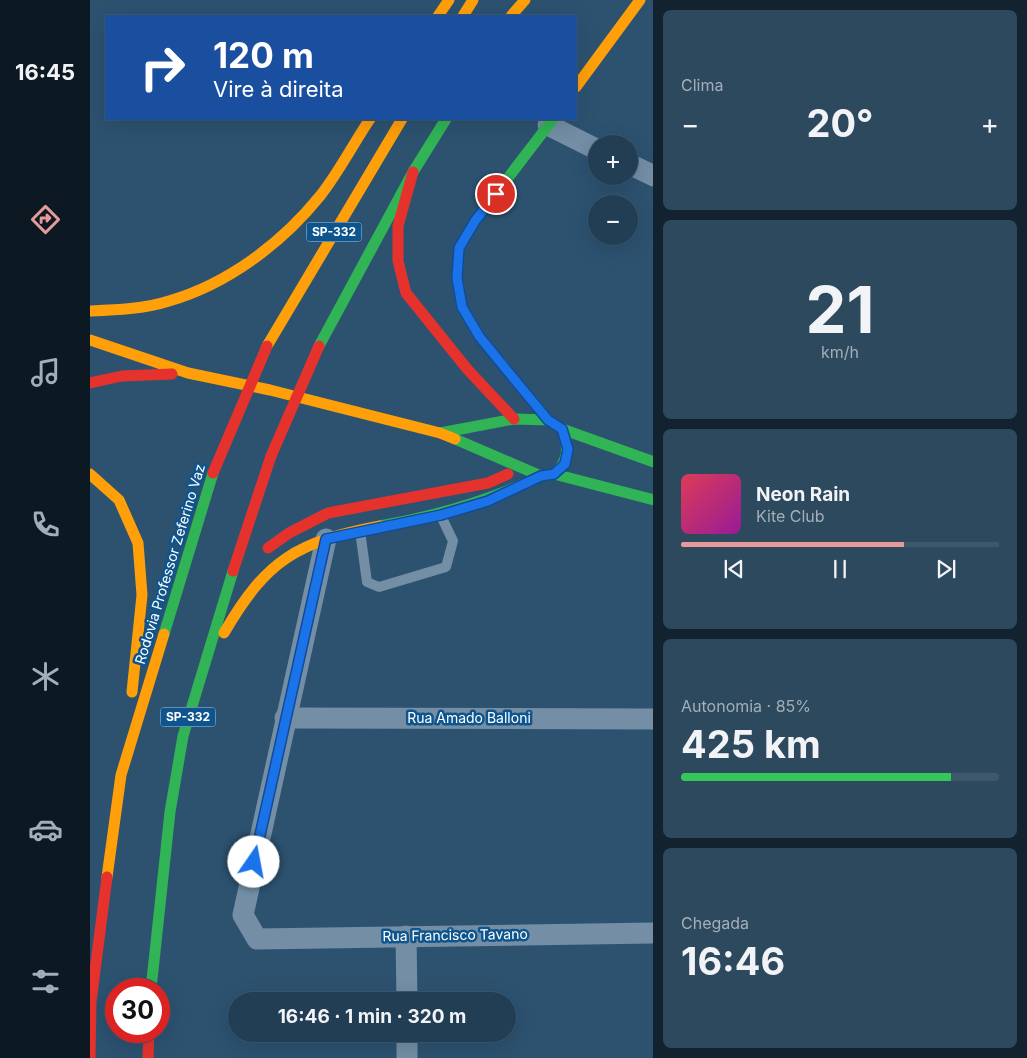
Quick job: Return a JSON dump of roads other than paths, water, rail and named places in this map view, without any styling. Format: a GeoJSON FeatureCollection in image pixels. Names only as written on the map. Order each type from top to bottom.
{"type":"FeatureCollection","features":[{"type":"Feature","properties":{"kind":"main road"},"geometry":{"type":"LineString","coordinates":[[439,15],[449,0]]}},
{"type":"Feature","properties":{"kind":"main road"},"geometry":{"type":"LineString","coordinates":[[464,15],[472,0]]}},
{"type":"Feature","properties":{"kind":"main road"},"geometry":{"type":"LineString","coordinates":[[512,15],[525,0]]}},
{"type":"Feature","properties":{"kind":"main road"},"geometry":{"type":"LineString","coordinates":[[577,87],[640,0]]}},
{"type":"Feature","properties":{"kind":"main road"},"geometry":{"type":"LineString","coordinates":[[90,311],[145,307],[193,293],[236,272],[282,234],[314,203],[369,120]]}},
{"type":"Feature","properties":{"kind":"main road","name":"Rodovia Professor Zeferino Vaz"},"geometry":{"type":"LineString","coordinates":[[90,1058],[91,1002],[120,775],[213,473],[267,346],[401,120]]}},
{"type":"Feature","properties":{"kind":"main road","name":"SP-332"},"geometry":{"type":"LineString","coordinates":[[152,978],[170,812],[183,736],[229,582],[271,456],[319,346],[413,172],[445,120]]}},
{"type":"Feature","properties":{"kind":"main road"},"geometry":{"type":"LineString","coordinates":[[551,122],[475,221],[459,248],[457,278],[462,307],[479,336],[548,420],[562,429],[653,462]]}},
{"type":"Feature","properties":{"kind":"main road"},"geometry":{"type":"LineString","coordinates":[[413,172],[398,226],[398,260],[406,293],[468,370],[514,418]]}},
{"type":"Feature","properties":{"kind":"main road"},"geometry":{"type":"LineString","coordinates":[[90,340],[188,373],[270,390],[440,434],[541,476]]}},
{"type":"Feature","properties":{"kind":"main road"},"geometry":{"type":"LineString","coordinates":[[90,383],[122,376],[188,373]]}},
{"type":"Feature","properties":{"kind":"main road"},"geometry":{"type":"LineString","coordinates":[[440,434],[514,418],[548,420]]}},
{"type":"Feature","properties":{"kind":"main road"},"geometry":{"type":"LineString","coordinates":[[554,474],[565,464],[568,449],[562,429]]}},
{"type":"Feature","properties":{"kind":"main road"},"geometry":{"type":"LineString","coordinates":[[229,582],[289,533],[328,513],[488,483],[520,468]]}},
{"type":"Feature","properties":{"kind":"main road"},"geometry":{"type":"LineString","coordinates":[[90,474],[119,500],[138,543],[142,595],[138,646],[120,775]]}},
{"type":"Feature","properties":{"kind":"main road"},"geometry":{"type":"LineString","coordinates":[[199,678],[243,601],[259,579],[283,558],[305,546],[360,531],[441,515],[488,501],[541,476],[554,474],[653,500]]}},
{"type":"Feature","properties":{"kind":"main road"},"geometry":{"type":"LineString","coordinates":[[148,1058],[149,1043]]}},
{"type":"Feature","properties":{"kind":"street"},"geometry":{"type":"LineString","coordinates":[[551,122],[588,144]]}},
{"type":"Feature","properties":{"kind":"street"},"geometry":{"type":"LineString","coordinates":[[638,168],[653,176]]}},
{"type":"Feature","properties":{"kind":"street"},"geometry":{"type":"LineString","coordinates":[[285,718],[326,539]]}},
{"type":"Feature","properties":{"kind":"street","name":"Rua Amado Balloni"},"geometry":{"type":"LineString","coordinates":[[285,718],[653,719]]}},
{"type":"Feature","properties":{"kind":"street","name":"Rua Francisco Tavano"},"geometry":{"type":"LineString","coordinates":[[285,718],[243,916],[256,939],[653,933]]}},
{"type":"Feature","properties":{"kind":"street"},"geometry":{"type":"LineString","coordinates":[[406,936],[407,992]]}},
{"type":"Feature","properties":{"kind":"street"},"geometry":{"type":"LineString","coordinates":[[407,1042],[407,1058]]}},
{"type":"Feature","properties":{"kind":"lane"},"geometry":{"type":"LineString","coordinates":[[360,531],[366,582],[379,587],[446,567],[453,541],[441,515]]}}]}
